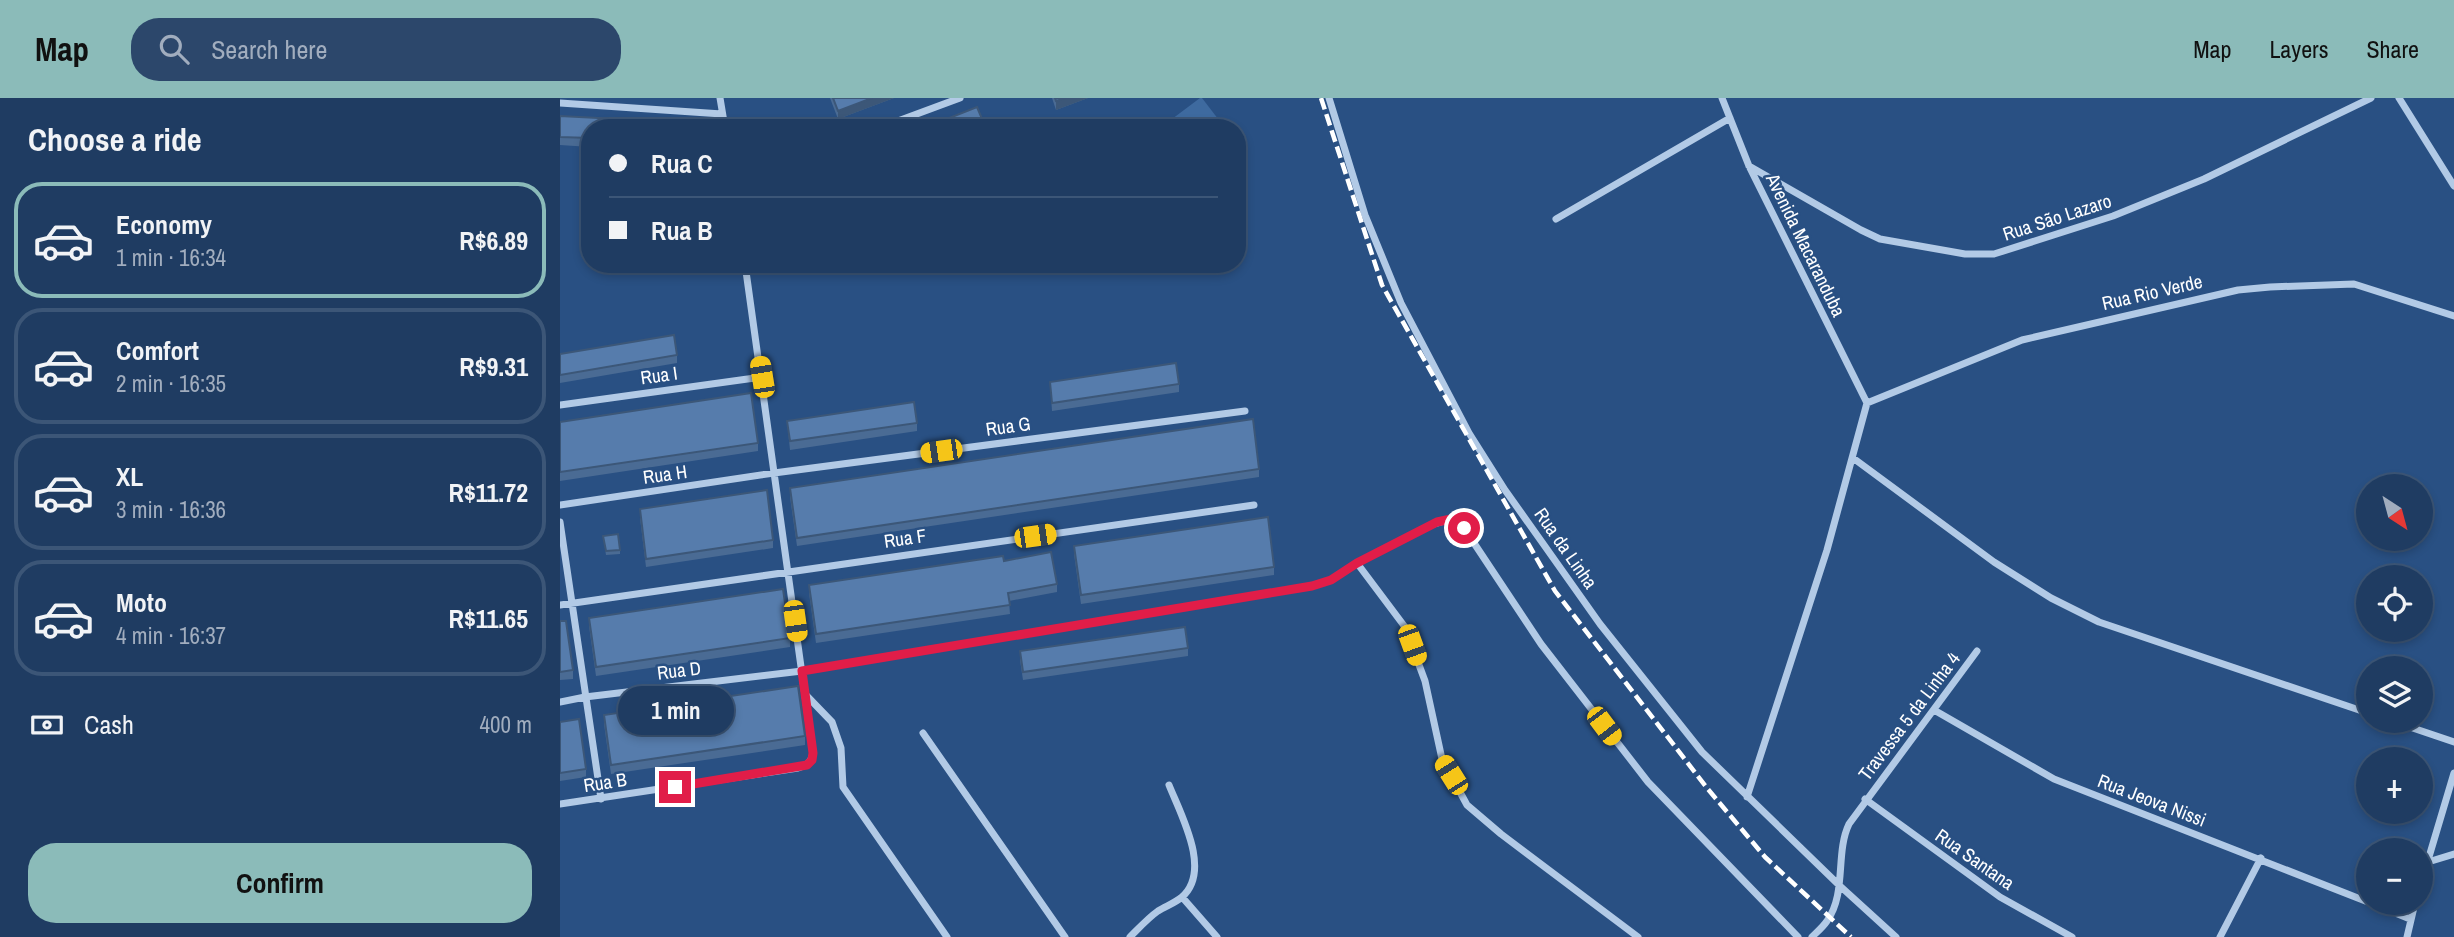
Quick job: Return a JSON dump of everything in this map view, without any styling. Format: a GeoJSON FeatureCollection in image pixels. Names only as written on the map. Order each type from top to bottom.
{"type":"FeatureCollection","features":[{"type":"Feature","properties":{"kind":"street"},"geometry":{"type":"LineString","coordinates":[[720,98],[723,119]]}},
{"type":"Feature","properties":{"kind":"street"},"geometry":{"type":"LineString","coordinates":[[903,119],[960,98]]}},
{"type":"Feature","properties":{"kind":"street","name":"Rua da Linha"},"geometry":{"type":"LineString","coordinates":[[1329,98],[1365,215],[1401,303],[1474,441],[1505,490],[1600,624],[1702,752],[1896,937]]}},
{"type":"Feature","properties":{"kind":"street","name":"Avenida Macaranduba"},"geometry":{"type":"LineString","coordinates":[[1722,98],[1749,166],[1867,403]]}},
{"type":"Feature","properties":{"kind":"street","name":"Rua São Lazaro"},"geometry":{"type":"LineString","coordinates":[[1749,166],[1880,239],[1965,254],[1994,254],[2113,216],[2193,183],[2371,98]]}},
{"type":"Feature","properties":{"kind":"street"},"geometry":{"type":"LineString","coordinates":[[2399,98],[2454,186]]}},
{"type":"Feature","properties":{"kind":"street"},"geometry":{"type":"LineString","coordinates":[[560,103],[722,114]]}},
{"type":"Feature","properties":{"kind":"street"},"geometry":{"type":"LineString","coordinates":[[1556,219],[1730,118]]}},
{"type":"Feature","properties":{"kind":"street"},"geometry":{"type":"LineString","coordinates":[[746,273],[805,694],[832,722],[841,748],[843,787],[947,937]]}},
{"type":"Feature","properties":{"kind":"street","name":"Rua Rio Verde"},"geometry":{"type":"LineString","coordinates":[[1867,403],[2022,340],[2238,290],[2354,284],[2454,316]]}},
{"type":"Feature","properties":{"kind":"street","name":"Rua I"},"geometry":{"type":"LineString","coordinates":[[560,405],[762,377]]}},
{"type":"Feature","properties":{"kind":"street"},"geometry":{"type":"LineString","coordinates":[[1747,797],[1826,550],[1867,403]]}},
{"type":"Feature","properties":{"kind":"street","name":"Rua G"},"geometry":{"type":"LineString","coordinates":[[774,473],[1245,411]]}},
{"type":"Feature","properties":{"kind":"street"},"geometry":{"type":"LineString","coordinates":[[1853,458],[1994,562],[2051,598],[2087,616],[2356,709]]}},
{"type":"Feature","properties":{"kind":"street","name":"Rua H"},"geometry":{"type":"LineString","coordinates":[[560,505],[774,473]]}},
{"type":"Feature","properties":{"kind":"street","name":"Rua F"},"geometry":{"type":"LineString","coordinates":[[560,605],[788,570],[1254,505]]}},
{"type":"Feature","properties":{"kind":"street","name":"Rua D"},"geometry":{"type":"LineString","coordinates":[[560,702],[585,696],[802,671],[1312,586],[1331,580],[1357,563],[1431,525],[1451,519],[1464,528],[1541,644],[1648,782],[1798,937]]}},
{"type":"Feature","properties":{"kind":"street"},"geometry":{"type":"LineString","coordinates":[[560,522],[601,799]]}},
{"type":"Feature","properties":{"kind":"street"},"geometry":{"type":"LineString","coordinates":[[1357,563],[1405,627],[1425,681],[1441,759],[1467,805],[1562,881],[1638,937]]}},
{"type":"Feature","properties":{"kind":"street","name":"Travessa 5 da Linha 4"},"geometry":{"type":"LineString","coordinates":[[1812,937],[1829,919],[1840,886],[1843,839],[1849,824],[1977,651]]}},
{"type":"Feature","properties":{"kind":"street","name":"Rua B"},"geometry":{"type":"LineString","coordinates":[[560,804],[807,765],[812,760],[813,753],[805,694]]}},
{"type":"Feature","properties":{"kind":"street","name":"Rua Jeova Nissi"},"geometry":{"type":"LineString","coordinates":[[1934,710],[2054,779],[2356,897]]}},
{"type":"Feature","properties":{"kind":"street"},"geometry":{"type":"LineString","coordinates":[[923,733],[1065,937]]}},
{"type":"Feature","properties":{"kind":"street"},"geometry":{"type":"LineString","coordinates":[[2427,733],[2454,742]]}},
{"type":"Feature","properties":{"kind":"street"},"geometry":{"type":"LineString","coordinates":[[2433,845],[2454,773]]}},
{"type":"Feature","properties":{"kind":"street"},"geometry":{"type":"LineString","coordinates":[[1130,937],[1155,914],[1182,897],[1190,888],[1196,871],[1191,843],[1170,785]]}},
{"type":"Feature","properties":{"kind":"street","name":"Rua Santana"},"geometry":{"type":"LineString","coordinates":[[1865,799],[1989,889],[2072,937]]}},
{"type":"Feature","properties":{"kind":"street"},"geometry":{"type":"LineString","coordinates":[[2433,861],[2454,855]]}},
{"type":"Feature","properties":{"kind":"street"},"geometry":{"type":"LineString","coordinates":[[2220,937],[2261,858]]}},
{"type":"Feature","properties":{"kind":"street"},"geometry":{"type":"LineString","coordinates":[[1182,897],[1217,937]]}},
{"type":"Feature","properties":{"kind":"street","name":"Rua Jeova Nissi"},"geometry":{"type":"LineString","coordinates":[[2400,915],[2410,919]]}},
{"type":"Feature","properties":{"kind":"street"},"geometry":{"type":"LineString","coordinates":[[2407,937],[2411,915]]}},
{"type":"Feature","properties":{"kind":"shaded area"},"geometry":{"type":"Polygon","coordinates":[[[1202,98],[1218,119],[1172,119],[1202,98]]]}},
{"type":"Feature","properties":{"kind":"building"},"geometry":{"type":"Polygon","coordinates":[[[833,98],[872,98],[838,111],[833,98]]]}},
{"type":"Feature","properties":{"kind":"building"},"geometry":{"type":"Polygon","coordinates":[[[977,107],[982,119],[947,119],[977,107]]]}},
{"type":"Feature","properties":{"kind":"building"},"geometry":{"type":"Polygon","coordinates":[[[560,116],[617,119],[581,119],[581,138],[560,137],[560,116]]]}},
{"type":"Feature","properties":{"kind":"building"},"geometry":{"type":"Polygon","coordinates":[[[674,335],[677,355],[560,375],[560,354],[674,335]]]}},
{"type":"Feature","properties":{"kind":"building"},"geometry":{"type":"Polygon","coordinates":[[[1176,363],[1179,384],[1052,403],[1050,382],[1176,363]]]}},
{"type":"Feature","properties":{"kind":"building"},"geometry":{"type":"Polygon","coordinates":[[[751,393],[758,443],[560,472],[560,422],[751,393]]]}},
{"type":"Feature","properties":{"kind":"building"},"geometry":{"type":"Polygon","coordinates":[[[914,402],[917,423],[790,441],[787,421],[914,402]]]}},
{"type":"Feature","properties":{"kind":"building"},"geometry":{"type":"Polygon","coordinates":[[[1253,419],[1259,469],[797,538],[790,488],[1253,419]]]}},
{"type":"Feature","properties":{"kind":"building"},"geometry":{"type":"Polygon","coordinates":[[[767,490],[773,540],[646,559],[640,509],[767,490]]]}},
{"type":"Feature","properties":{"kind":"building"},"geometry":{"type":"Polygon","coordinates":[[[1268,517],[1274,567],[1081,595],[1074,546],[1268,517]]]}},
{"type":"Feature","properties":{"kind":"building"},"geometry":{"type":"Polygon","coordinates":[[[618,534],[620,550],[606,551],[603,536],[618,534]]]}},
{"type":"Feature","properties":{"kind":"building"},"geometry":{"type":"Polygon","coordinates":[[[1051,552],[1057,584],[1008,593],[1010,605],[816,634],[809,585],[1003,556],[1004,561],[1051,552]]]}},
{"type":"Feature","properties":{"kind":"building"},"geometry":{"type":"Polygon","coordinates":[[[783,589],[790,638],[596,667],[589,618],[783,589]]]}},
{"type":"Feature","properties":{"kind":"building"},"geometry":{"type":"Polygon","coordinates":[[[560,621],[566,621],[573,670],[560,672],[560,621]]]}},
{"type":"Feature","properties":{"kind":"building"},"geometry":{"type":"Polygon","coordinates":[[[1185,627],[1188,648],[1023,672],[1020,651],[1185,627]]]}},
{"type":"Feature","properties":{"kind":"building"},"geometry":{"type":"Polygon","coordinates":[[[798,686],[805,736],[611,765],[604,715],[798,686]]]}},
{"type":"Feature","properties":{"kind":"building"},"geometry":{"type":"Polygon","coordinates":[[[579,719],[586,769],[560,773],[560,722],[579,719]]]}},
{"type":"Feature","properties":{"kind":"railway"},"geometry":{"type":"LineString","coordinates":[[1321,98],[1382,285],[1555,591],[1707,788],[1765,857],[1851,937]]}},
{"type":"Feature","properties":{"kind":"route"},"geometry":{"type":"LineString","coordinates":[[675,787],[807,765],[812,760],[813,753],[802,671],[1312,586],[1331,580],[1357,563],[1437,522],[1451,519],[1464,528]]}}]}
